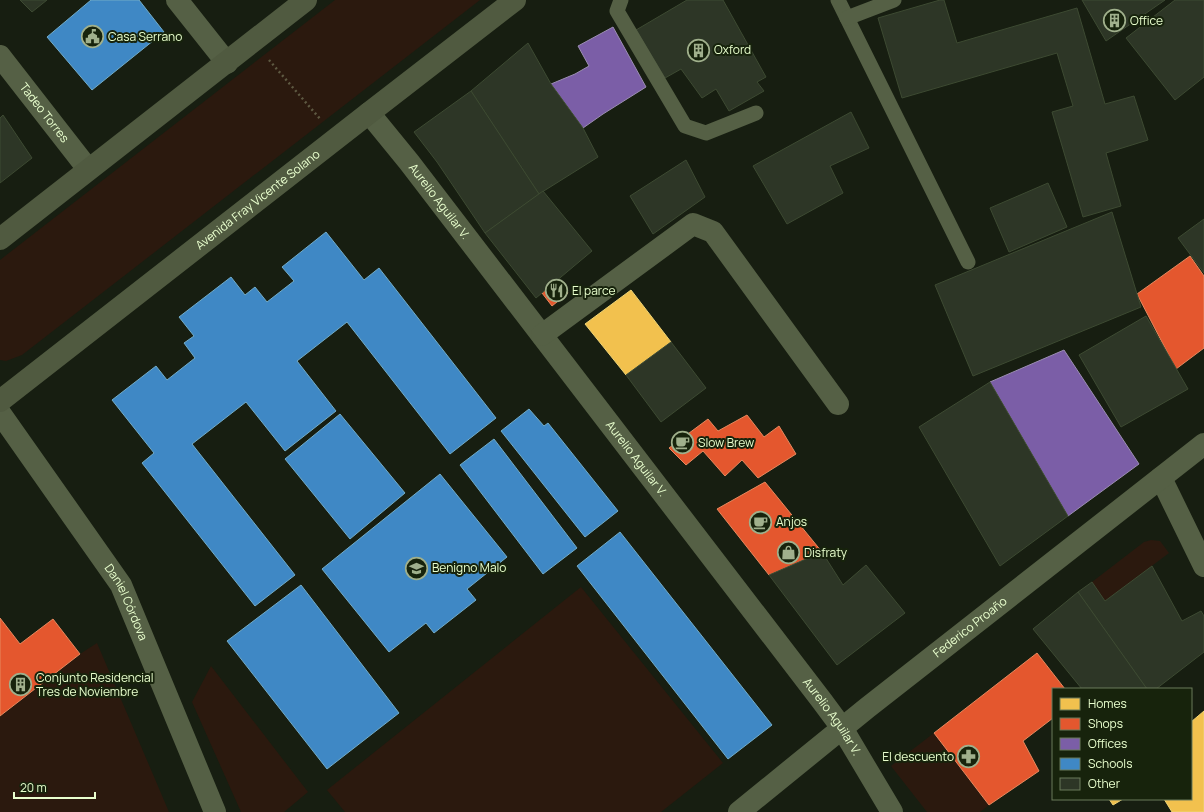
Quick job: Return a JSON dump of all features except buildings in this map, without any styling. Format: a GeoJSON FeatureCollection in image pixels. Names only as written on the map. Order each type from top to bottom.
{"type":"FeatureCollection","features":[{"type":"Feature","properties":{"kind":"main road"},"geometry":{"type":"LineString","coordinates":[[0,239],[306,0]]}},
{"type":"Feature","properties":{"kind":"main road","name":"Avenida Fray Vicente Solano"},"geometry":{"type":"LineString","coordinates":[[0,401],[515,0]]}},
{"type":"Feature","properties":{"kind":"street"},"geometry":{"type":"LineString","coordinates":[[177,0],[227,63]]}},
{"type":"Feature","properties":{"kind":"street","name":"Tadeo Torres"},"geometry":{"type":"LineString","coordinates":[[0,56],[88,169]]}},
{"type":"Feature","properties":{"kind":"street","name":"Aurelio Aguilar V."},"geometry":{"type":"LineString","coordinates":[[369,113],[409,162],[842,728],[892,812]]}},
{"type":"Feature","properties":{"kind":"street"},"geometry":{"type":"LineString","coordinates":[[542,335],[693,224],[713,232],[838,404]]}},
{"type":"Feature","properties":{"kind":"street","name":"Daniel Córdova"},"geometry":{"type":"LineString","coordinates":[[0,413],[121,585],[215,812]]}},
{"type":"Feature","properties":{"kind":"street","name":"Federico Proaño"},"geometry":{"type":"LineString","coordinates":[[739,812],[842,728],[1204,444]]}},
{"type":"Feature","properties":{"kind":"street"},"geometry":{"type":"LineString","coordinates":[[1161,478],[1204,566]]}},
{"type":"Feature","properties":{"kind":"lane"},"geometry":{"type":"LineString","coordinates":[[621,0],[618,11],[686,126],[706,133],[756,113]]}},
{"type":"Feature","properties":{"kind":"lane"},"geometry":{"type":"LineString","coordinates":[[838,0],[968,262]]}},
{"type":"Feature","properties":{"kind":"lane"},"geometry":{"type":"LineString","coordinates":[[847,18],[894,0]]}},
{"type":"Feature","properties":{"kind":"path"},"geometry":{"type":"LineString","coordinates":[[254,42],[336,138]]}},
{"type":"Feature","properties":{"kind":"shaded area"},"geometry":{"type":"Polygon","coordinates":[[[335,0],[480,0],[22,355],[6,361],[0,360],[0,260],[335,0]]]}},
{"type":"Feature","properties":{"kind":"shaded area"},"geometry":{"type":"Polygon","coordinates":[[[1151,540],[1160,541],[1169,553],[1105,601],[1092,582],[1144,542],[1151,540]]]}},
{"type":"Feature","properties":{"kind":"shaded area"},"geometry":{"type":"Polygon","coordinates":[[[581,587],[723,763],[661,812],[345,812],[327,790],[581,587]]]}},
{"type":"Feature","properties":{"kind":"shaded area"},"geometry":{"type":"Polygon","coordinates":[[[97,643],[169,812],[0,812],[0,716],[80,654],[97,643]]]}},
{"type":"Feature","properties":{"kind":"shaded area"},"geometry":{"type":"Polygon","coordinates":[[[211,666],[308,792],[284,812],[241,812],[192,702],[211,666]]]}},
{"type":"Feature","properties":{"kind":"shaded area"},"geometry":{"type":"Polygon","coordinates":[[[934,733],[989,805],[980,812],[927,812],[891,766],[934,733]]]}},
{"type":"Feature","properties":{"kind":"place","name":"Office"},"geometry":{"type":"Point","coordinates":[1115,21]}},
{"type":"Feature","properties":{"kind":"place","name":"Casa Serrano"},"geometry":{"type":"Point","coordinates":[93,37]}},
{"type":"Feature","properties":{"kind":"place","name":"Oxford"},"geometry":{"type":"Point","coordinates":[699,50]}},
{"type":"Feature","properties":{"kind":"place","name":"El parce"},"geometry":{"type":"Point","coordinates":[556,291]}},
{"type":"Feature","properties":{"kind":"place","name":"Slow Brew"},"geometry":{"type":"Point","coordinates":[682,443]}},
{"type":"Feature","properties":{"kind":"place","name":"Anjos"},"geometry":{"type":"Point","coordinates":[760,522]}},
{"type":"Feature","properties":{"kind":"place","name":"Disfraty"},"geometry":{"type":"Point","coordinates":[789,553]}},
{"type":"Feature","properties":{"kind":"place","name":"Benigno Malo"},"geometry":{"type":"Point","coordinates":[417,568]}},
{"type":"Feature","properties":{"kind":"place","name":"Conjunto Residencial Tres de Noviembre"},"geometry":{"type":"Point","coordinates":[20,685]}},
{"type":"Feature","properties":{"kind":"place","name":"El descuento"},"geometry":{"type":"Point","coordinates":[969,757]}}]}
